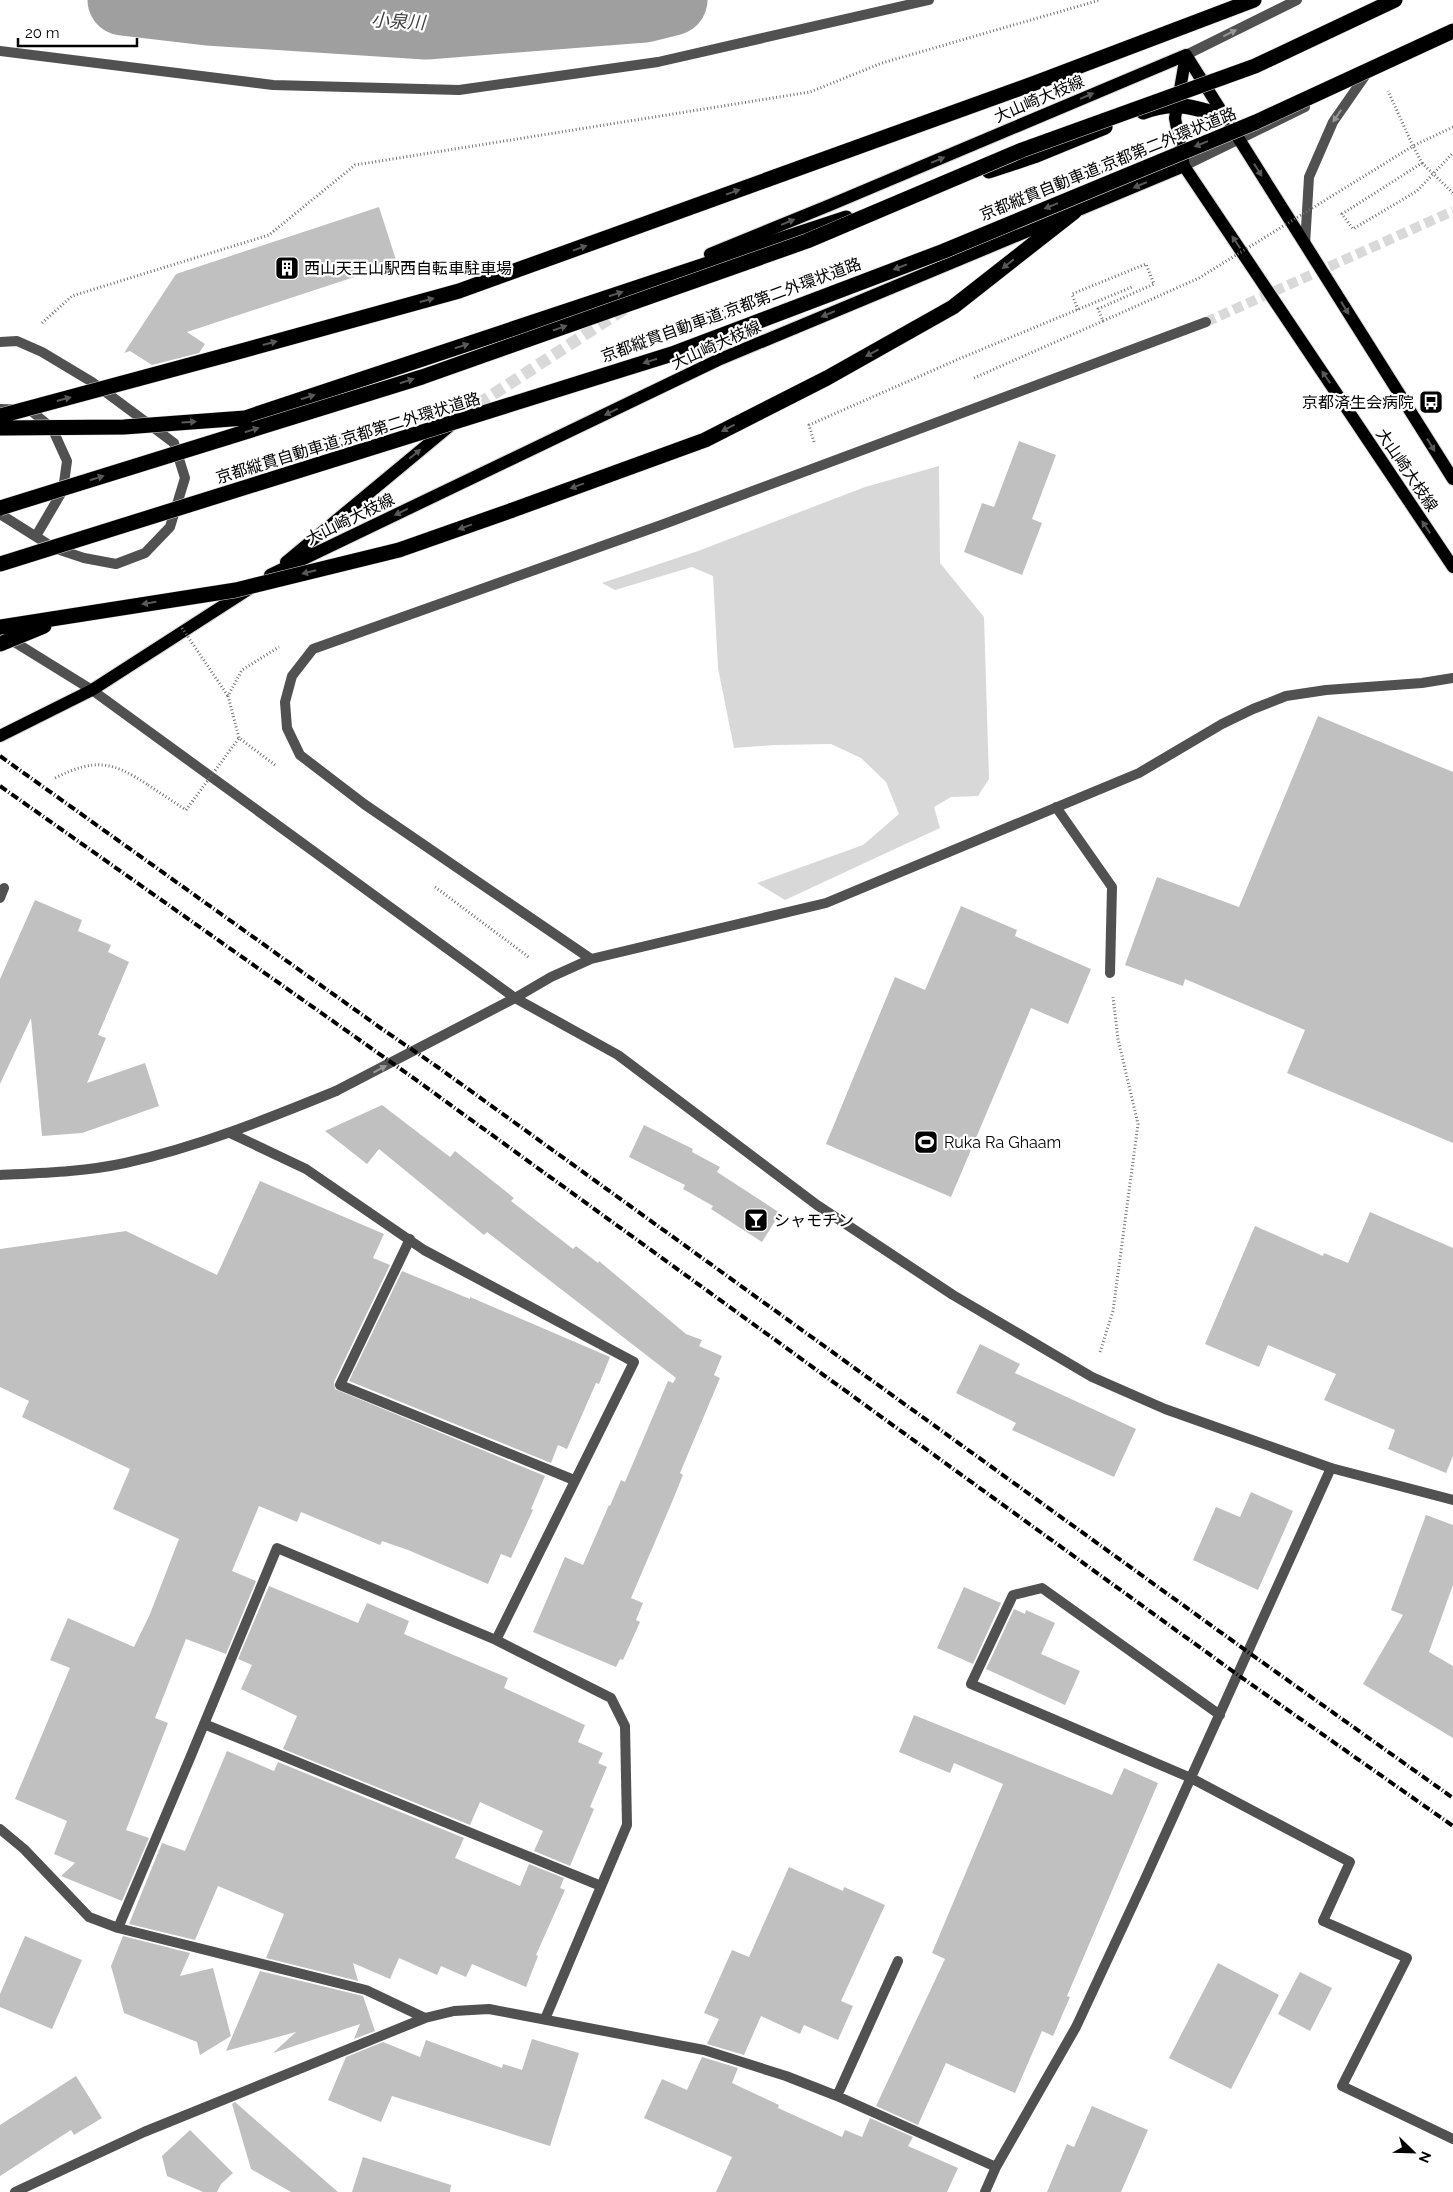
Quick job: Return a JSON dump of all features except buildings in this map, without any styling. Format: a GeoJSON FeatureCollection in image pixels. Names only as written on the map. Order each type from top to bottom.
{"type":"FeatureCollection","features":[{"type":"Feature","properties":{"kind":"highway"},"geometry":{"type":"LineString","coordinates":[[0,416],[459,291],[1035,83],[1254,0]]}},
{"type":"Feature","properties":{"kind":"highway"},"geometry":{"type":"LineString","coordinates":[[0,508],[422,376],[807,241],[1022,150],[1255,66],[1395,0]]}},
{"type":"Feature","properties":{"kind":"highway","name":"京都縦貫自動車道;京都第二外環状道路"},"geometry":{"type":"LineString","coordinates":[[0,564],[672,354],[944,250],[1238,129],[1453,32]]}},
{"type":"Feature","properties":{"kind":"highway"},"geometry":{"type":"LineString","coordinates":[[0,428],[124,427],[245,418],[1034,156],[1153,109],[1177,105],[1191,106],[1225,117]]}},
{"type":"Feature","properties":{"kind":"highway"},"geometry":{"type":"LineString","coordinates":[[0,627],[236,590],[399,550],[705,440],[827,378],[953,308],[1074,212]]}},
{"type":"Feature","properties":{"kind":"highway"},"geometry":{"type":"LineString","coordinates":[[0,644],[71,616]]}},
{"type":"Feature","properties":{"kind":"main road","name":"大山崎大枝線"},"geometry":{"type":"LineString","coordinates":[[1186,55],[1176,118],[1184,166],[1453,568]]}},
{"type":"Feature","properties":{"kind":"main road","name":"大山崎大枝線"},"geometry":{"type":"LineString","coordinates":[[1186,55],[1453,479]]}},
{"type":"Feature","properties":{"kind":"main road","name":"大山崎大枝線"},"geometry":{"type":"LineString","coordinates":[[710,254],[1186,55]]}},
{"type":"Feature","properties":{"kind":"main road","name":"大山崎大枝線"},"geometry":{"type":"LineString","coordinates":[[270,575],[718,360],[1184,166]]}},
{"type":"Feature","properties":{"kind":"main road","name":"大山崎大枝線"},"geometry":{"type":"LineString","coordinates":[[0,736],[92,690],[270,575],[463,414]]}},
{"type":"Feature","properties":{"kind":"street"},"geometry":{"type":"LineString","coordinates":[[0,50],[273,85],[459,90],[658,62],[929,0]]}},
{"type":"Feature","properties":{"kind":"street"},"geometry":{"type":"LineString","coordinates":[[1186,55],[1298,0]]}},
{"type":"Feature","properties":{"kind":"street"},"geometry":{"type":"LineString","coordinates":[[1184,166],[1240,140],[1453,32]]}},
{"type":"Feature","properties":{"kind":"street"},"geometry":{"type":"LineString","coordinates":[[1305,245],[1309,177],[1333,122],[1365,76]]}},
{"type":"Feature","properties":{"kind":"street"},"geometry":{"type":"LineString","coordinates":[[591,959],[364,804],[300,755],[288,728],[285,702],[292,676],[313,649],[664,524],[1206,322]]}},
{"type":"Feature","properties":{"kind":"street"},"geometry":{"type":"LineString","coordinates":[[0,342],[17,342],[42,352],[92,382],[174,443],[185,478],[170,527],[145,553],[116,564],[84,558],[54,548],[0,514]]}},
{"type":"Feature","properties":{"kind":"street"},"geometry":{"type":"LineString","coordinates":[[0,408],[30,410],[52,428],[67,461],[63,490],[36,536]]}},
{"type":"Feature","properties":{"kind":"street"},"geometry":{"type":"LineString","coordinates":[[0,634],[92,690],[516,998],[618,1055],[817,1205],[952,1296],[1092,1377],[1165,1409],[1331,1468],[1453,1500]]}},
{"type":"Feature","properties":{"kind":"street"},"geometry":{"type":"LineString","coordinates":[[0,1175],[63,1172],[124,1163],[230,1134],[336,1091],[516,998],[551,977],[591,959],[826,903],[1139,772],[1222,724],[1286,696],[1326,690],[1422,684],[1453,678]]}},
{"type":"Feature","properties":{"kind":"street"},"geometry":{"type":"LineString","coordinates":[[1056,807],[1112,887],[1110,972]]}},
{"type":"Feature","properties":{"kind":"street"},"geometry":{"type":"LineString","coordinates":[[230,1134],[306,1169],[424,1250],[634,1362],[496,1640]]}},
{"type":"Feature","properties":{"kind":"street"},"geometry":{"type":"LineString","coordinates":[[410,1239],[340,1384],[574,1480]]}},
{"type":"Feature","properties":{"kind":"street"},"geometry":{"type":"LineString","coordinates":[[985,2192],[996,2167],[1076,2027],[1220,1715],[1331,1468]]}},
{"type":"Feature","properties":{"kind":"street"},"geometry":{"type":"LineString","coordinates":[[118,1928],[277,1548],[496,1640],[612,1698],[625,1726],[627,1825],[545,2019]]}},
{"type":"Feature","properties":{"kind":"street"},"geometry":{"type":"LineString","coordinates":[[1220,1715],[1042,1588],[1013,1595],[971,1684],[1191,1778],[1350,1862],[1323,1920],[1406,1958],[1342,2086],[1453,2138]]}},
{"type":"Feature","properties":{"kind":"street"},"geometry":{"type":"LineString","coordinates":[[204,1724],[601,1886]]}},
{"type":"Feature","properties":{"kind":"street"},"geometry":{"type":"LineString","coordinates":[[0,1829],[24,1849],[89,1917],[118,1928],[366,1990],[425,2018]]}},
{"type":"Feature","properties":{"kind":"street"},"geometry":{"type":"LineString","coordinates":[[837,2096],[898,1961]]}},
{"type":"Feature","properties":{"kind":"street"},"geometry":{"type":"LineString","coordinates":[[15,2192],[144,2132],[425,2018],[454,2011],[489,2010],[704,2050],[786,2076],[837,2096],[996,2167]]}},
{"type":"Feature","properties":{"kind":"path"},"geometry":{"type":"LineString","coordinates":[[17,342],[35,330],[72,296],[269,236],[355,165],[810,92],[882,63],[1100,0]]}},
{"type":"Feature","properties":{"kind":"path"},"geometry":{"type":"LineString","coordinates":[[968,380],[1199,278],[1413,146],[1453,127]]}},
{"type":"Feature","properties":{"kind":"path"},"geometry":{"type":"LineString","coordinates":[[1413,146],[1422,162],[1453,194]]}},
{"type":"Feature","properties":{"kind":"path"},"geometry":{"type":"LineString","coordinates":[[1422,162],[1342,214],[1354,229],[1417,191],[1453,153]]}},
{"type":"Feature","properties":{"kind":"path"},"geometry":{"type":"LineString","coordinates":[[1078,310],[1072,294],[1146,264],[1154,284],[1098,309],[1103,322]]}},
{"type":"Feature","properties":{"kind":"path"},"geometry":{"type":"LineString","coordinates":[[816,448],[809,426],[961,358],[1132,287]]}},
{"type":"Feature","properties":{"kind":"path"},"geometry":{"type":"LineString","coordinates":[[180,625],[228,696]]}},
{"type":"Feature","properties":{"kind":"path"},"geometry":{"type":"LineString","coordinates":[[55,778],[76,767],[107,764],[128,772],[186,810],[239,738]]}},
{"type":"Feature","properties":{"kind":"path"},"geometry":{"type":"LineString","coordinates":[[1092,1377],[1113,1311],[1138,1124],[1118,1039],[1110,972]]}},
{"type":"Feature","properties":{"kind":"shaded area"},"geometry":{"type":"Polygon","coordinates":[[[939,466],[940,563],[984,617],[989,779],[978,796],[951,797],[934,807],[940,828],[785,900],[757,883],[863,845],[899,814],[886,782],[861,758],[831,744],[734,748],[718,668],[713,576],[692,567],[615,590],[602,583],[698,551],[865,487],[939,466]]]}},
{"type":"Feature","properties":{"kind":"waterway","name":"小泉川"},"geometry":{"type":"LineString","coordinates":[[123,0],[208,10],[426,24],[644,7],[672,0]]}},
{"type":"Feature","properties":{"kind":"waterway"},"geometry":{"type":"LineString","coordinates":[[208,10],[211,0]]}},
{"type":"Feature","properties":{"kind":"tunnel"},"geometry":{"type":"LineString","coordinates":[[1206,322],[1453,211]]}},
{"type":"Feature","properties":{"kind":"tunnel"},"geometry":{"type":"LineString","coordinates":[[463,414],[624,309]]}},
{"type":"Feature","properties":{"kind":"railway"},"geometry":{"type":"LineString","coordinates":[[0,756],[439,1068],[1453,1798]]}},
{"type":"Feature","properties":{"kind":"railway"},"geometry":{"type":"LineString","coordinates":[[0,786],[412,1077],[1238,1675],[1453,1826]]}},
{"type":"Feature","properties":{"kind":"place","name":"西山天王山駅西自転車駐車場"},"geometry":{"type":"Point","coordinates":[287,268]}},
{"type":"Feature","properties":{"kind":"place","name":"京都済生会病院"},"geometry":{"type":"Point","coordinates":[1431,402]}},
{"type":"Feature","properties":{"kind":"place","name":"Ruka Ra Ghaam"},"geometry":{"type":"Point","coordinates":[926,1142]}},
{"type":"Feature","properties":{"kind":"place","name":"シャモチン"},"geometry":{"type":"Point","coordinates":[756,1220]}}]}
